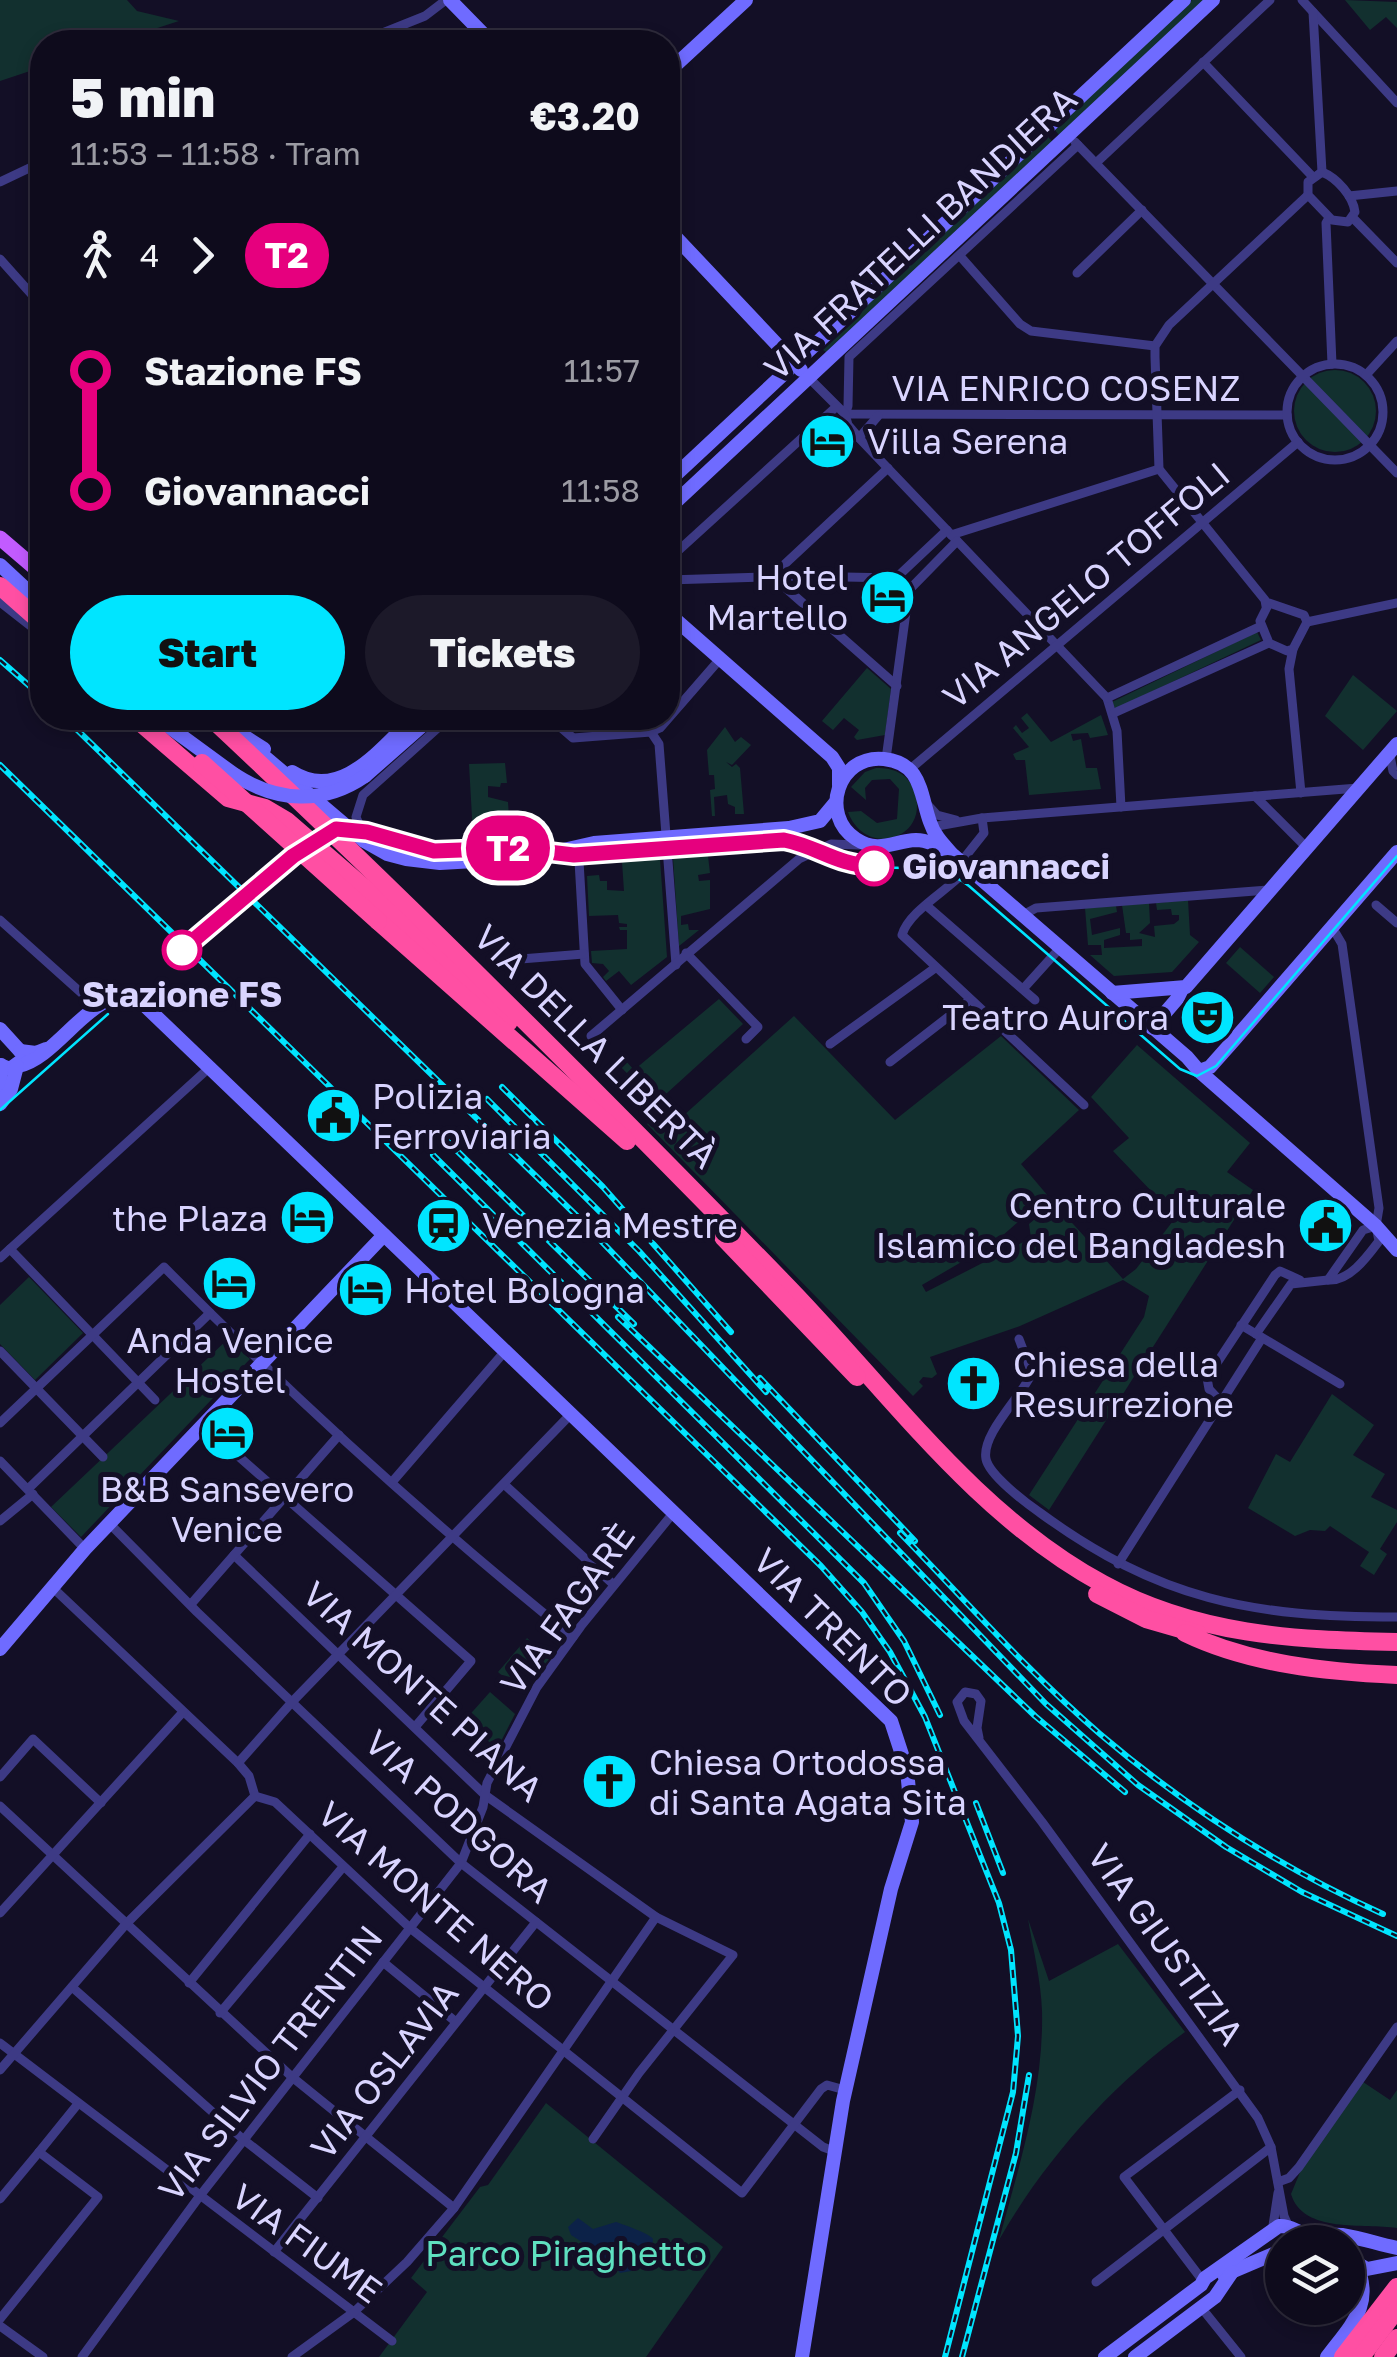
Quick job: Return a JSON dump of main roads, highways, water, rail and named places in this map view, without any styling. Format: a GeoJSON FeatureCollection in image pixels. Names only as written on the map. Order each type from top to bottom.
{"type":"FeatureCollection","features":[{"type":"Feature","properties":{"kind":"highway"},"geometry":{"type":"LineString","coordinates":[[0,586],[30,612]]}},
{"type":"Feature","properties":{"kind":"highway"},"geometry":{"type":"LineString","coordinates":[[149,730],[228,798],[274,812],[442,955],[633,1146]]}},
{"type":"Feature","properties":{"kind":"highway","name":"VIA DELLA LIBERTÀ"},"geometry":{"type":"LineString","coordinates":[[171,730],[202,764],[633,1146],[1010,1538],[1102,1598],[1176,1629]]}},
{"type":"Feature","properties":{"kind":"highway","name":"VIA DELLA LIBERTÀ"},"geometry":{"type":"LineString","coordinates":[[225,730],[478,972],[836,1336],[1014,1525],[1053,1555],[1105,1586],[1192,1621],[1232,1632],[1292,1640],[1397,1642]]}},
{"type":"Feature","properties":{"kind":"highway"},"geometry":{"type":"LineString","coordinates":[[1176,1629],[1295,1652],[1397,1652]]}},
{"type":"Feature","properties":{"kind":"highway"},"geometry":{"type":"LineString","coordinates":[[1176,1629],[1222,1648],[1266,1659],[1397,1675]]}},
{"type":"Feature","properties":{"kind":"highway"},"geometry":{"type":"LineString","coordinates":[[1343,2357],[1397,2287]]}},
{"type":"Feature","properties":{"kind":"highway"},"geometry":{"type":"LineString","coordinates":[[1361,2357],[1397,2309]]}},
{"type":"Feature","properties":{"kind":"highway"},"geometry":{"type":"LineString","coordinates":[[1383,2357],[1397,2338]]}},
{"type":"Feature","properties":{"kind":"main road"},"geometry":{"type":"LineString","coordinates":[[0,538],[30,564]]}},
{"type":"Feature","properties":{"kind":"water"},"geometry":{"type":"Polygon","coordinates":[[[578,2218],[593,2229],[616,2222],[636,2229],[653,2239],[652,2248],[637,2259],[631,2271],[620,2273],[608,2259],[589,2253],[571,2235],[568,2227],[578,2218]]]}},
{"type":"Feature","properties":{"kind":"tram line","name":"T2"},"geometry":{"type":"LineString","coordinates":[[182,950],[293,856],[324,834],[342,828],[445,852],[514,848],[580,855],[784,840],[841,863],[874,866]]}},
{"type":"Feature","properties":{"kind":"tram line"},"geometry":{"type":"LineString","coordinates":[[387,838],[434,851],[515,848],[580,855],[784,840],[844,863],[940,871],[969,886],[1180,1069],[1197,1076],[1216,1066],[1397,856]]}},
{"type":"Feature","properties":{"kind":"tram line"},"geometry":{"type":"LineString","coordinates":[[0,1110],[108,1014]]}},
{"type":"Feature","properties":{"kind":"railway"},"geometry":{"type":"LineString","coordinates":[[0,660],[30,686]]}},
{"type":"Feature","properties":{"kind":"railway"},"geometry":{"type":"LineString","coordinates":[[77,730],[580,1219],[1046,1704],[1138,1785],[1226,1847],[1302,1892],[1397,1936]]}},
{"type":"Feature","properties":{"kind":"railway"},"geometry":{"type":"LineString","coordinates":[[0,765],[821,1566],[862,1612],[890,1652],[925,1717],[999,1903],[1011,1950],[1018,2036],[1013,2092],[945,2357]]}},
{"type":"Feature","properties":{"kind":"railway"},"geometry":{"type":"LineString","coordinates":[[502,1087],[603,1187],[731,1332]]}},
{"type":"Feature","properties":{"kind":"railway"},"geometry":{"type":"LineString","coordinates":[[487,1099],[639,1251],[766,1392]]}},
{"type":"Feature","properties":{"kind":"railway"},"geometry":{"type":"LineString","coordinates":[[447,1141],[634,1324]]}},
{"type":"Feature","properties":{"kind":"railway"},"geometry":{"type":"LineString","coordinates":[[433,1155],[864,1583],[904,1641],[940,1715]]}},
{"type":"Feature","properties":{"kind":"railway"},"geometry":{"type":"LineString","coordinates":[[618,1317],[1035,1716],[1125,1792]]}},
{"type":"Feature","properties":{"kind":"railway"},"geometry":{"type":"LineString","coordinates":[[760,1378],[915,1541]]}},
{"type":"Feature","properties":{"kind":"railway"},"geometry":{"type":"LineString","coordinates":[[900,1533],[1048,1686],[1133,1761],[1200,1811],[1271,1856],[1383,1914]]}},
{"type":"Feature","properties":{"kind":"railway"},"geometry":{"type":"LineString","coordinates":[[976,1803],[1003,1873]]}},
{"type":"Feature","properties":{"kind":"railway"},"geometry":{"type":"LineString","coordinates":[[962,2357],[1016,2153],[1029,2075]]}},
{"type":"Feature","properties":{"kind":"place","name":"Villa Serena"},"geometry":{"type":"Point","coordinates":[828,441]}},
{"type":"Feature","properties":{"kind":"place","name":"Hotel Martello"},"geometry":{"type":"Point","coordinates":[887,597]}},
{"type":"Feature","properties":{"kind":"place","name":"Giovannacci"},"geometry":{"type":"Point","coordinates":[874,866]}},
{"type":"Feature","properties":{"kind":"place","name":"Stazione FS"},"geometry":{"type":"Point","coordinates":[182,950]}},
{"type":"Feature","properties":{"kind":"place","name":"Teatro Aurora"},"geometry":{"type":"Point","coordinates":[1208,1017]}},
{"type":"Feature","properties":{"kind":"place","name":"Polizia Ferroviaria"},"geometry":{"type":"Point","coordinates":[333,1116]}},
{"type":"Feature","properties":{"kind":"place","name":"the Plaza"},"geometry":{"type":"Point","coordinates":[307,1218]}},
{"type":"Feature","properties":{"kind":"place","name":"Venezia Mestre"},"geometry":{"type":"Point","coordinates":[443,1225]}},
{"type":"Feature","properties":{"kind":"place","name":"Centro Culturale Islamico del Bangladesh"},"geometry":{"type":"Point","coordinates":[1325,1225]}},
{"type":"Feature","properties":{"kind":"place","name":"Anda Venice Hostel"},"geometry":{"type":"Point","coordinates":[230,1284]}},
{"type":"Feature","properties":{"kind":"place","name":"Hotel Bologna"},"geometry":{"type":"Point","coordinates":[365,1290]}},
{"type":"Feature","properties":{"kind":"place","name":"Chiesa della Resurrezione"},"geometry":{"type":"Point","coordinates":[974,1384]}},
{"type":"Feature","properties":{"kind":"place","name":"B&B Sansevero Venice"},"geometry":{"type":"Point","coordinates":[227,1433]}},
{"type":"Feature","properties":{"kind":"place","name":"Chiesa Ortodossa di Santa Agata Sita"},"geometry":{"type":"Point","coordinates":[610,1782]}},
{"type":"Feature","properties":{"kind":"park label","name":"Parco Piraghetto"},"geometry":{"type":"Point","coordinates":[566,2253]}}]}
